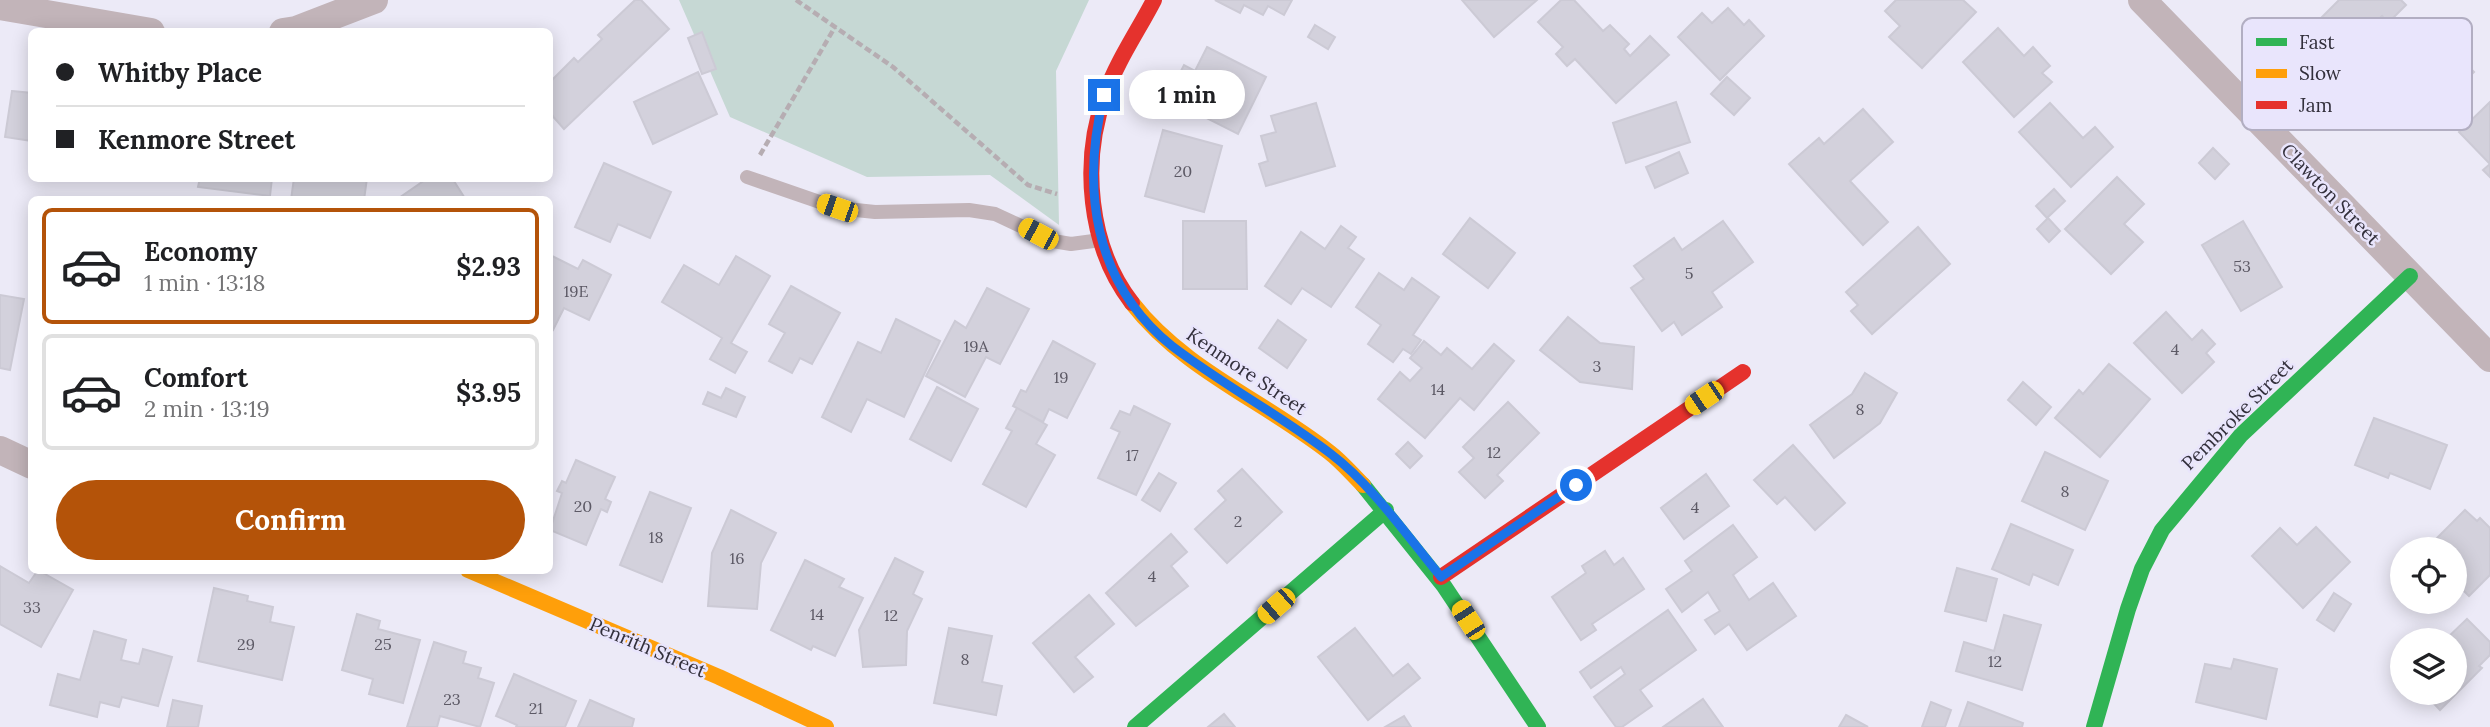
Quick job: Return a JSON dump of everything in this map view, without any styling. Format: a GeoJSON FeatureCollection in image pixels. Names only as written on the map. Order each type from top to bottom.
{"type":"FeatureCollection","features":[{"type":"Feature","properties":{"kind":"street"},"geometry":{"type":"LineString","coordinates":[[301,28],[374,0]]}},
{"type":"Feature","properties":{"kind":"street","name":"Kenmore Street"},"geometry":{"type":"LineString","coordinates":[[1154,0],[1104,95],[1095,133],[1091,165],[1095,205],[1112,273],[1127,298],[1163,337],[1333,455],[1386,510],[1441,577],[1538,727]]}},
{"type":"Feature","properties":{"kind":"street","name":"Clawton Street"},"geometry":{"type":"LineString","coordinates":[[2142,0],[2242,103]]}},
{"type":"Feature","properties":{"kind":"street"},"geometry":{"type":"LineString","coordinates":[[0,6],[128,28]]}},
{"type":"Feature","properties":{"kind":"street","name":"Clawton Street"},"geometry":{"type":"LineString","coordinates":[[2268,130],[2490,358]]}},
{"type":"Feature","properties":{"kind":"street","name":"Pembroke Street"},"geometry":{"type":"LineString","coordinates":[[2094,727],[2128,609],[2142,569],[2162,530],[2241,435],[2410,276]]}},
{"type":"Feature","properties":{"kind":"street"},"geometry":{"type":"LineString","coordinates":[[1441,577],[1743,373]]}},
{"type":"Feature","properties":{"kind":"street"},"geometry":{"type":"LineString","coordinates":[[0,450],[28,463]]}},
{"type":"Feature","properties":{"kind":"street"},"geometry":{"type":"LineString","coordinates":[[1135,727],[1151,717],[1386,510]]}},
{"type":"Feature","properties":{"kind":"street","name":"Penrith Street"},"geometry":{"type":"LineString","coordinates":[[477,574],[719,677],[826,727]]}},
{"type":"Feature","properties":{"kind":"lane"},"geometry":{"type":"LineString","coordinates":[[747,177],[837,208],[874,212],[969,210],[995,214],[1053,242],[1071,244],[1102,240]]}},
{"type":"Feature","properties":{"kind":"path"},"geometry":{"type":"LineString","coordinates":[[796,0],[892,67],[1028,186],[1095,205]]}},
{"type":"Feature","properties":{"kind":"path"},"geometry":{"type":"LineString","coordinates":[[747,177],[835,27]]}},
{"type":"Feature","properties":{"kind":"shaded area"},"geometry":{"type":"Polygon","coordinates":[[[679,0],[1089,0],[1056,71],[1059,225],[990,175],[867,177],[730,117],[679,0]]]}},
{"type":"Feature","properties":{"kind":"building"},"geometry":{"type":"Polygon","coordinates":[[[635,0],[641,0],[669,29],[564,129],[553,116],[553,79],[574,58],[578,62],[602,39],[598,35],[635,0]]]}},
{"type":"Feature","properties":{"kind":"building"},"geometry":{"type":"Polygon","coordinates":[[[1215,0],[1292,0],[1284,15],[1268,6],[1263,15],[1244,5],[1240,13],[1215,0]]]}},
{"type":"Feature","properties":{"kind":"building"},"geometry":{"type":"Polygon","coordinates":[[[1462,0],[1537,0],[1494,37],[1462,0]]]}},
{"type":"Feature","properties":{"kind":"building"},"geometry":{"type":"Polygon","coordinates":[[[1561,0],[1574,0],[1603,31],[1610,25],[1629,44],[1624,49],[1630,56],[1650,36],[1669,55],[1616,103],[1575,59],[1567,66],[1556,54],[1563,47],[1538,22],[1561,0]]]}},
{"type":"Feature","properties":{"kind":"building"},"geometry":{"type":"Polygon","coordinates":[[[1896,0],[1963,0],[1976,12],[1922,68],[1889,37],[1900,26],[1885,11],[1896,0]]]}},
{"type":"Feature","properties":{"kind":"building"},"geometry":{"type":"Polygon","coordinates":[[[2339,0],[2401,0],[2406,5],[2393,18],[2321,18],[2339,0]]]}},
{"type":"Feature","properties":{"kind":"building"},"geometry":{"type":"Polygon","coordinates":[[[1728,8],[1744,25],[1749,20],[1764,36],[1720,80],[1678,37],[1702,13],[1712,23],[1728,8]]]}},
{"type":"Feature","properties":{"kind":"building"},"geometry":{"type":"Polygon","coordinates":[[[1315,25],[1335,37],[1328,49],[1308,37],[1315,25]]]}},
{"type":"Feature","properties":{"kind":"building"},"geometry":{"type":"Polygon","coordinates":[[[1998,28],[2024,56],[2033,47],[2050,66],[2042,73],[2052,82],[2014,117],[1963,62],[1998,28]]]}},
{"type":"Feature","properties":{"kind":"building"},"geometry":{"type":"Polygon","coordinates":[[[702,32],[716,69],[702,74],[688,38],[702,32]]]}},
{"type":"Feature","properties":{"kind":"building"},"geometry":{"type":"Polygon","coordinates":[[[1207,47],[1266,77],[1238,134],[1167,98],[1184,65],[1195,71],[1207,47]]]}},
{"type":"Feature","properties":{"kind":"building"},"geometry":{"type":"Polygon","coordinates":[[[698,72],[717,114],[653,144],[634,102],[698,72]]]}},
{"type":"Feature","properties":{"kind":"building"},"geometry":{"type":"Polygon","coordinates":[[[1727,77],[1750,98],[1734,115],[1711,94],[1727,77]]]}},
{"type":"Feature","properties":{"kind":"building"},"geometry":{"type":"Polygon","coordinates":[[[12,91],[28,93],[28,140],[5,137],[12,91]]]}},
{"type":"Feature","properties":{"kind":"building"},"geometry":{"type":"Polygon","coordinates":[[[1676,102],[1690,142],[1626,163],[1613,123],[1676,102]]]}},
{"type":"Feature","properties":{"kind":"building"},"geometry":{"type":"Polygon","coordinates":[[[2490,102],[2490,164],[2459,132],[2472,130],[2472,119],[2490,102]]]}},
{"type":"Feature","properties":{"kind":"building"},"geometry":{"type":"Polygon","coordinates":[[[1316,103],[1335,166],[1266,186],[1259,164],[1268,161],[1261,136],[1276,132],[1271,116],[1316,103]]]}},
{"type":"Feature","properties":{"kind":"building"},"geometry":{"type":"Polygon","coordinates":[[[2050,103],[2083,138],[2095,127],[2113,147],[2071,187],[2019,132],[2050,103]]]}},
{"type":"Feature","properties":{"kind":"building"},"geometry":{"type":"Polygon","coordinates":[[[1863,109],[1893,142],[1850,181],[1888,222],[1863,245],[1789,164],[1819,138],[1824,144],[1863,109]]]}},
{"type":"Feature","properties":{"kind":"building"},"geometry":{"type":"Polygon","coordinates":[[[1163,130],[1222,146],[1204,212],[1145,196],[1163,130]]]}},
{"type":"Feature","properties":{"kind":"building"},"geometry":{"type":"Polygon","coordinates":[[[2213,148],[2229,164],[2215,179],[2199,163],[2213,148]]]}},
{"type":"Feature","properties":{"kind":"building"},"geometry":{"type":"Polygon","coordinates":[[[1679,152],[1688,173],[1655,188],[1646,167],[1679,152]]]}},
{"type":"Feature","properties":{"kind":"building"},"geometry":{"type":"Polygon","coordinates":[[[604,163],[671,192],[650,238],[618,224],[610,242],[575,227],[604,163]]]}},
{"type":"Feature","properties":{"kind":"building"},"geometry":{"type":"Polygon","coordinates":[[[2490,164],[2490,177],[2483,170],[2490,164]]]}},
{"type":"Feature","properties":{"kind":"building"},"geometry":{"type":"Polygon","coordinates":[[[2117,177],[2144,204],[2124,224],[2143,242],[2111,274],[2065,229],[2117,177]]]}},
{"type":"Feature","properties":{"kind":"building"},"geometry":{"type":"Polygon","coordinates":[[[199,182],[272,182],[270,196],[198,187],[199,182]]]}},
{"type":"Feature","properties":{"kind":"building"},"geometry":{"type":"Polygon","coordinates":[[[293,182],[366,182],[365,196],[292,196],[293,182]]]}},
{"type":"Feature","properties":{"kind":"building"},"geometry":{"type":"Polygon","coordinates":[[[422,182],[455,182],[463,196],[402,196],[422,182]]]}},
{"type":"Feature","properties":{"kind":"building"},"geometry":{"type":"Polygon","coordinates":[[[2054,189],[2065,201],[2047,218],[2036,206],[2054,189]]]}},
{"type":"Feature","properties":{"kind":"building"},"geometry":{"type":"Polygon","coordinates":[[[1470,218],[1515,253],[1488,288],[1443,254],[1470,218]]]}},
{"type":"Feature","properties":{"kind":"building"},"geometry":{"type":"Polygon","coordinates":[[[2048,218],[2060,231],[2049,242],[2037,229],[2048,218]]]}},
{"type":"Feature","properties":{"kind":"building"},"geometry":{"type":"Polygon","coordinates":[[[1183,221],[1246,221],[1247,289],[1183,289],[1183,221]]]}},
{"type":"Feature","properties":{"kind":"building"},"geometry":{"type":"Polygon","coordinates":[[[1723,221],[1753,262],[1712,292],[1722,307],[1682,335],[1674,322],[1662,331],[1631,288],[1644,279],[1634,266],[1674,238],[1682,250],[1723,221]]]}},
{"type":"Feature","properties":{"kind":"building"},"geometry":{"type":"Polygon","coordinates":[[[2243,221],[2282,287],[2241,311],[2202,245],[2243,221]]]}},
{"type":"Feature","properties":{"kind":"building"},"geometry":{"type":"Polygon","coordinates":[[[1341,226],[1356,237],[1348,248],[1364,259],[1331,307],[1302,288],[1291,304],[1265,286],[1301,232],[1325,249],[1341,226]]]}},
{"type":"Feature","properties":{"kind":"building"},"geometry":{"type":"Polygon","coordinates":[[[1918,227],[1950,264],[1872,334],[1851,311],[1858,305],[1846,292],[1918,227]]]}},
{"type":"Feature","properties":{"kind":"building"},"geometry":{"type":"Polygon","coordinates":[[[553,256],[578,269],[583,260],[611,275],[589,320],[564,308],[553,330],[553,256]]]}},
{"type":"Feature","properties":{"kind":"building"},"geometry":{"type":"Polygon","coordinates":[[[736,256],[770,276],[731,343],[747,352],[735,373],[710,359],[722,338],[662,302],[684,265],[719,285],[736,256]]]}},
{"type":"Feature","properties":{"kind":"building"},"geometry":{"type":"Polygon","coordinates":[[[1379,273],[1404,290],[1412,278],[1439,297],[1413,335],[1421,340],[1411,354],[1403,349],[1393,362],[1368,344],[1381,325],[1356,307],[1379,273]]]}},
{"type":"Feature","properties":{"kind":"building"},"geometry":{"type":"Polygon","coordinates":[[[791,286],[840,313],[812,364],[800,358],[792,373],[769,361],[785,333],[769,324],[791,286]]]}},
{"type":"Feature","properties":{"kind":"building"},"geometry":{"type":"Polygon","coordinates":[[[987,288],[1029,309],[1000,364],[986,357],[965,397],[926,376],[955,321],[966,328],[987,288]]]}},
{"type":"Feature","properties":{"kind":"building"},"geometry":{"type":"Polygon","coordinates":[[[0,295],[24,299],[10,370],[0,368],[0,295]]]}},
{"type":"Feature","properties":{"kind":"building"},"geometry":{"type":"Polygon","coordinates":[[[2166,312],[2192,340],[2202,330],[2215,344],[2206,353],[2214,362],[2182,393],[2134,343],[2166,312]]]}},
{"type":"Feature","properties":{"kind":"building"},"geometry":{"type":"Polygon","coordinates":[[[1568,317],[1600,343],[1634,347],[1632,389],[1580,382],[1540,350],[1568,317]]]}},
{"type":"Feature","properties":{"kind":"building"},"geometry":{"type":"Polygon","coordinates":[[[896,319],[940,341],[904,417],[867,399],[851,432],[822,417],[858,342],[881,353],[896,319]]]}},
{"type":"Feature","properties":{"kind":"building"},"geometry":{"type":"Polygon","coordinates":[[[1278,320],[1306,340],[1287,368],[1259,348],[1278,320]]]}},
{"type":"Feature","properties":{"kind":"building"},"geometry":{"type":"Polygon","coordinates":[[[1053,341],[1095,364],[1067,418],[1049,409],[1043,422],[1013,406],[1021,390],[1026,392],[1053,341]]]}},
{"type":"Feature","properties":{"kind":"building"},"geometry":{"type":"Polygon","coordinates":[[[1424,341],[1441,355],[1447,348],[1472,369],[1494,344],[1514,361],[1474,410],[1460,398],[1425,438],[1378,399],[1400,372],[1410,381],[1422,368],[1410,358],[1424,341]]]}},
{"type":"Feature","properties":{"kind":"building"},"geometry":{"type":"Polygon","coordinates":[[[2109,364],[2150,399],[2100,457],[2055,418],[2079,390],[2083,394],[2109,364]]]}},
{"type":"Feature","properties":{"kind":"building"},"geometry":{"type":"Polygon","coordinates":[[[1865,373],[1897,393],[1880,423],[1834,458],[1810,425],[1852,394],[1865,373]]]}},
{"type":"Feature","properties":{"kind":"building"},"geometry":{"type":"Polygon","coordinates":[[[2023,382],[2051,407],[2036,425],[2008,400],[2023,382]]]}},
{"type":"Feature","properties":{"kind":"building"},"geometry":{"type":"Polygon","coordinates":[[[937,387],[978,409],[951,461],[910,439],[937,387]]]}},
{"type":"Feature","properties":{"kind":"building"},"geometry":{"type":"Polygon","coordinates":[[[726,388],[745,397],[736,417],[703,404],[708,392],[721,398],[726,388]]]}},
{"type":"Feature","properties":{"kind":"building"},"geometry":{"type":"Polygon","coordinates":[[[1508,402],[1539,433],[1497,475],[1503,481],[1485,498],[1459,472],[1474,458],[1463,447],[1508,402]]]}},
{"type":"Feature","properties":{"kind":"building"},"geometry":{"type":"Polygon","coordinates":[[[1134,406],[1170,424],[1136,495],[1098,478],[1120,432],[1111,428],[1120,411],[1130,415],[1134,406]]]}},
{"type":"Feature","properties":{"kind":"building"},"geometry":{"type":"Polygon","coordinates":[[[1017,408],[1047,425],[1036,444],[1055,455],[1026,507],[983,484],[1012,431],[1006,428],[1017,408]]]}},
{"type":"Feature","properties":{"kind":"building"},"geometry":{"type":"Polygon","coordinates":[[[2374,418],[2447,445],[2430,489],[2390,473],[2388,478],[2355,465],[2374,418]]]}},
{"type":"Feature","properties":{"kind":"building"},"geometry":{"type":"Polygon","coordinates":[[[1408,442],[1422,456],[1410,468],[1396,454],[1408,442]]]}},
{"type":"Feature","properties":{"kind":"building"},"geometry":{"type":"Polygon","coordinates":[[[1793,445],[1845,503],[1815,530],[1785,497],[1777,504],[1754,480],[1793,445]]]}},
{"type":"Feature","properties":{"kind":"building"},"geometry":{"type":"Polygon","coordinates":[[[2045,452],[2108,481],[2085,530],[2022,501],[2045,452]]]}},
{"type":"Feature","properties":{"kind":"building"},"geometry":{"type":"Polygon","coordinates":[[[576,460],[615,477],[605,499],[611,502],[607,512],[601,509],[586,545],[553,531],[553,521],[562,493],[557,491],[562,481],[566,483],[576,460]]]}},
{"type":"Feature","properties":{"kind":"building"},"geometry":{"type":"Polygon","coordinates":[[[1242,469],[1282,512],[1227,563],[1195,529],[1226,500],[1218,491],[1242,469]]]}},
{"type":"Feature","properties":{"kind":"building"},"geometry":{"type":"Polygon","coordinates":[[[1159,473],[1176,483],[1160,511],[1142,500],[1159,473]]]}},
{"type":"Feature","properties":{"kind":"building"},"geometry":{"type":"Polygon","coordinates":[[[1706,474],[1729,506],[1684,539],[1661,508],[1706,474]]]}},
{"type":"Feature","properties":{"kind":"building"},"geometry":{"type":"Polygon","coordinates":[[[650,492],[691,508],[662,582],[620,565],[650,492]]]}},
{"type":"Feature","properties":{"kind":"building"},"geometry":{"type":"Polygon","coordinates":[[[731,510],[776,533],[761,563],[757,609],[708,606],[712,553],[731,510]]]}},
{"type":"Feature","properties":{"kind":"building"},"geometry":{"type":"Polygon","coordinates":[[[2465,510],[2477,521],[2480,518],[2490,528],[2490,575],[2469,596],[2467,537],[2438,537],[2465,510]]]}},
{"type":"Feature","properties":{"kind":"building"},"geometry":{"type":"Polygon","coordinates":[[[2011,524],[2073,550],[2058,585],[2033,574],[2029,585],[1992,569],[2011,524]]]}},
{"type":"Feature","properties":{"kind":"building"},"geometry":{"type":"Polygon","coordinates":[[[1733,525],[1757,557],[1733,575],[1749,600],[1773,583],[1796,616],[1747,650],[1729,624],[1715,634],[1705,620],[1720,611],[1708,592],[1682,612],[1666,589],[1692,571],[1685,561],[1733,525]]]}},
{"type":"Feature","properties":{"kind":"building"},"geometry":{"type":"Polygon","coordinates":[[[2316,527],[2350,562],[2303,608],[2252,556],[2280,528],[2297,545],[2316,527]]]}},
{"type":"Feature","properties":{"kind":"building"},"geometry":{"type":"Polygon","coordinates":[[[1171,534],[1187,552],[1171,566],[1188,586],[1136,626],[1106,593],[1171,534]]]}},
{"type":"Feature","properties":{"kind":"building"},"geometry":{"type":"Polygon","coordinates":[[[1605,551],[1614,565],[1623,558],[1644,589],[1592,624],[1596,630],[1581,640],[1552,597],[1586,573],[1582,566],[1605,551]]]}},
{"type":"Feature","properties":{"kind":"building"},"geometry":{"type":"Polygon","coordinates":[[[895,558],[923,572],[913,594],[922,599],[907,631],[906,665],[863,667],[859,630],[895,558]]]}},
{"type":"Feature","properties":{"kind":"building"},"geometry":{"type":"Polygon","coordinates":[[[805,560],[844,579],[839,587],[863,598],[835,656],[813,646],[811,650],[771,630],[805,560]]]}},
{"type":"Feature","properties":{"kind":"building"},"geometry":{"type":"Polygon","coordinates":[[[0,566],[29,583],[35,574],[45,574],[73,590],[41,647],[0,624],[0,566]]]}},
{"type":"Feature","properties":{"kind":"building"},"geometry":{"type":"Polygon","coordinates":[[[1957,568],[1997,579],[1986,621],[1945,611],[1957,568]]]}},
{"type":"Feature","properties":{"kind":"building"},"geometry":{"type":"Polygon","coordinates":[[[214,588],[248,596],[247,601],[273,607],[270,622],[294,627],[282,680],[198,661],[214,588]]]}},
{"type":"Feature","properties":{"kind":"building"},"geometry":{"type":"Polygon","coordinates":[[[2334,593],[2351,604],[2334,631],[2317,620],[2334,593]]]}},
{"type":"Feature","properties":{"kind":"building"},"geometry":{"type":"Polygon","coordinates":[[[1089,595],[1114,624],[1075,657],[1093,677],[1074,692],[1033,643],[1089,595]]]}},
{"type":"Feature","properties":{"kind":"building"},"geometry":{"type":"Polygon","coordinates":[[[1668,610],[1696,650],[1640,690],[1652,706],[1622,727],[1616,727],[1594,697],[1625,674],[1621,667],[1591,688],[1580,672],[1668,610]]]}},
{"type":"Feature","properties":{"kind":"building"},"geometry":{"type":"Polygon","coordinates":[[[357,614],[380,621],[378,629],[420,640],[403,703],[369,694],[373,679],[342,670],[357,614]]]}},
{"type":"Feature","properties":{"kind":"building"},"geometry":{"type":"Polygon","coordinates":[[[2004,615],[2041,625],[2022,690],[1956,671],[1964,642],[1994,651],[2004,615]]]}},
{"type":"Feature","properties":{"kind":"building"},"geometry":{"type":"Polygon","coordinates":[[[2467,619],[2490,642],[2490,655],[2467,683],[2467,628],[2458,628],[2467,619]]]}},
{"type":"Feature","properties":{"kind":"building"},"geometry":{"type":"Polygon","coordinates":[[[949,628],[992,636],[982,682],[1002,686],[996,715],[934,703],[949,628]]]}},
{"type":"Feature","properties":{"kind":"building"},"geometry":{"type":"Polygon","coordinates":[[[1355,628],[1393,676],[1408,664],[1420,678],[1368,720],[1318,657],[1355,628]]]}},
{"type":"Feature","properties":{"kind":"building"},"geometry":{"type":"Polygon","coordinates":[[[94,631],[126,640],[121,660],[139,664],[143,649],[172,657],[158,706],[122,697],[119,707],[100,702],[97,717],[50,705],[58,674],[80,680],[94,631]]]}},
{"type":"Feature","properties":{"kind":"building"},"geometry":{"type":"Polygon","coordinates":[[[434,642],[466,652],[463,663],[481,668],[478,678],[494,683],[480,727],[440,716],[437,727],[407,727],[434,642]]]}},
{"type":"Feature","properties":{"kind":"building"},"geometry":{"type":"Polygon","coordinates":[[[2234,659],[2277,669],[2266,719],[2196,702],[2205,664],[2231,669],[2234,659]]]}},
{"type":"Feature","properties":{"kind":"building"},"geometry":{"type":"Polygon","coordinates":[[[514,674],[576,701],[565,727],[516,727],[517,725],[496,716],[514,674]]]}},
{"type":"Feature","properties":{"kind":"building"},"geometry":{"type":"Polygon","coordinates":[[[1703,699],[1723,727],[1663,727],[1703,699]]]}},
{"type":"Feature","properties":{"kind":"building"},"geometry":{"type":"Polygon","coordinates":[[[173,700],[202,706],[198,727],[167,727],[173,700]]]}},
{"type":"Feature","properties":{"kind":"building"},"geometry":{"type":"Polygon","coordinates":[[[590,700],[634,719],[632,727],[578,727],[590,700]]]}},
{"type":"Feature","properties":{"kind":"building"},"geometry":{"type":"Polygon","coordinates":[[[1931,702],[1951,710],[1945,727],[1922,727],[1931,702]]]}},
{"type":"Feature","properties":{"kind":"building"},"geometry":{"type":"Polygon","coordinates":[[[1968,702],[2023,723],[2022,727],[1959,727],[1968,702]]]}},
{"type":"Feature","properties":{"kind":"building"},"geometry":{"type":"Polygon","coordinates":[[[1224,714],[1235,727],[1208,727],[1224,714]]]}},
{"type":"Feature","properties":{"kind":"building"},"geometry":{"type":"Polygon","coordinates":[[[1846,715],[1868,727],[1839,727],[1846,715]]]}},
{"type":"Feature","properties":{"kind":"building"},"geometry":{"type":"Polygon","coordinates":[[[1404,716],[1411,727],[1385,727],[1404,716]]]}},
{"type":"Feature","properties":{"kind":"traffic: fast"},"geometry":{"type":"LineString","coordinates":[[2094,727],[2128,609],[2142,569],[2162,530],[2241,435],[2410,276]]}},
{"type":"Feature","properties":{"kind":"traffic: fast"},"geometry":{"type":"LineString","coordinates":[[1363,485],[1444,586],[1538,727]]}},
{"type":"Feature","properties":{"kind":"traffic: fast"},"geometry":{"type":"LineString","coordinates":[[1135,727],[1386,510]]}},
{"type":"Feature","properties":{"kind":"traffic: slow"},"geometry":{"type":"LineString","coordinates":[[1132,303],[1175,347],[1329,452],[1363,485]]}},
{"type":"Feature","properties":{"kind":"traffic: slow"},"geometry":{"type":"LineString","coordinates":[[477,574],[719,677],[826,727]]}},
{"type":"Feature","properties":{"kind":"traffic: jam"},"geometry":{"type":"LineString","coordinates":[[1132,303],[1117,280],[1098,230],[1091,175],[1093,147],[1097,121],[1110,82],[1154,0]]}},
{"type":"Feature","properties":{"kind":"traffic: jam"},"geometry":{"type":"LineString","coordinates":[[1441,577],[1743,372]]}},
{"type":"Feature","properties":{"kind":"route"},"geometry":{"type":"LineString","coordinates":[[1104,95],[1091,165],[1095,205],[1112,273],[1127,298],[1172,345],[1333,455],[1386,510],[1441,577],[1576,485]]}}]}
